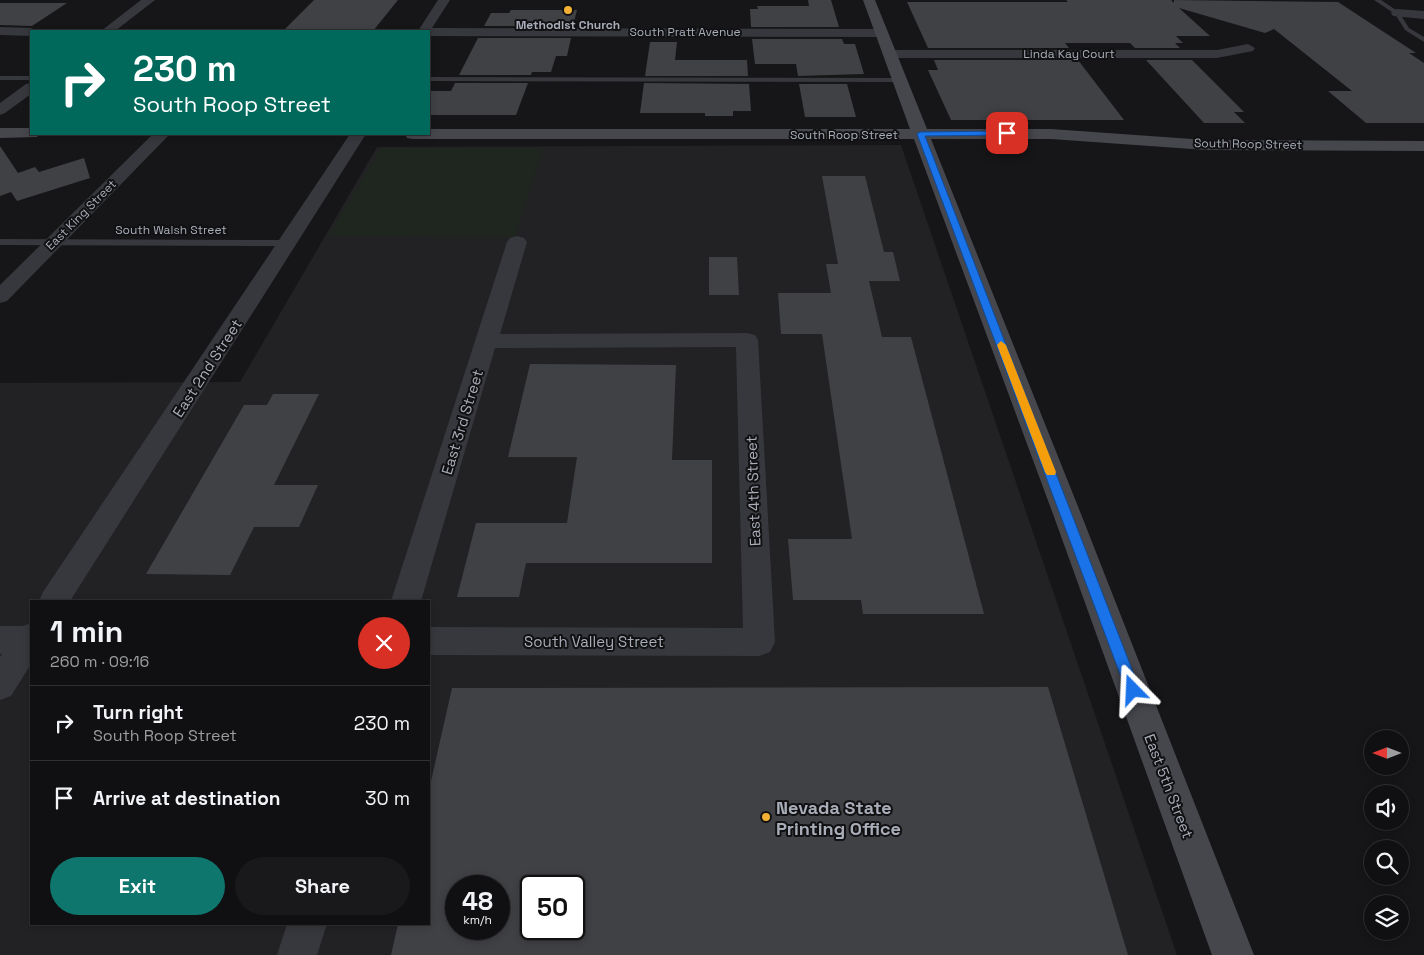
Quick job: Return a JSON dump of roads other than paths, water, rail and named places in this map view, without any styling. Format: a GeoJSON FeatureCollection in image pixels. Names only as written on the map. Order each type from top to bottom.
{"type":"FeatureCollection","features":[{"type":"Feature","properties":{"kind":"main road","name":"East 5th Street"},"geometry":{"type":"LineString","coordinates":[[869,0],[1067,514],[1233,955]]}},
{"type":"Feature","properties":{"kind":"main road"},"geometry":{"type":"LineString","coordinates":[[0,133],[30,133]]}},
{"type":"Feature","properties":{"kind":"main road","name":"South Roop Street"},"geometry":{"type":"LineString","coordinates":[[430,134],[1050,134],[1206,145],[1424,146]]}},
{"type":"Feature","properties":{"kind":"street"},"geometry":{"type":"LineString","coordinates":[[108,30],[149,0]]}},
{"type":"Feature","properties":{"kind":"street"},"geometry":{"type":"LineString","coordinates":[[425,30],[444,0]]}},
{"type":"Feature","properties":{"kind":"street"},"geometry":{"type":"LineString","coordinates":[[1397,13],[1424,15]]}},
{"type":"Feature","properties":{"kind":"street"},"geometry":{"type":"LineString","coordinates":[[0,31],[30,32]]}},
{"type":"Feature","properties":{"kind":"street","name":"South Pratt Avenue"},"geometry":{"type":"LineString","coordinates":[[430,32],[882,32]]}},
{"type":"Feature","properties":{"kind":"street","name":"Linda Kay Court"},"geometry":{"type":"LineString","coordinates":[[890,54],[1217,54],[1248,48]]}},
{"type":"Feature","properties":{"kind":"street"},"geometry":{"type":"LineString","coordinates":[[0,110],[30,88]]}},
{"type":"Feature","properties":{"kind":"street","name":"East King Street"},"geometry":{"type":"LineString","coordinates":[[0,296],[161,135]]}},
{"type":"Feature","properties":{"kind":"street","name":"East 2nd Street"},"geometry":{"type":"LineString","coordinates":[[55,600],[357,135]]}},
{"type":"Feature","properties":{"kind":"street","name":"East 3rd Street"},"geometry":{"type":"LineString","coordinates":[[406,600],[517,242]]}},
{"type":"Feature","properties":{"kind":"street","name":"East 4th Street"},"geometry":{"type":"LineString","coordinates":[[487,341],[747,340],[759,642]]}},
{"type":"Feature","properties":{"kind":"street"},"geometry":{"type":"LineString","coordinates":[[0,685],[23,639]]}},
{"type":"Feature","properties":{"kind":"street","name":"South Valley Street"},"geometry":{"type":"LineString","coordinates":[[430,641],[759,642]]}},
{"type":"Feature","properties":{"kind":"street"},"geometry":{"type":"LineString","coordinates":[[297,955],[307,925]]}},
{"type":"Feature","properties":{"kind":"lane"},"geometry":{"type":"LineString","coordinates":[[1377,0],[1397,13],[1407,29],[1424,40]]}},
{"type":"Feature","properties":{"kind":"lane"},"geometry":{"type":"LineString","coordinates":[[0,78],[30,78]]}},
{"type":"Feature","properties":{"kind":"lane"},"geometry":{"type":"LineString","coordinates":[[430,79],[900,80]]}},
{"type":"Feature","properties":{"kind":"lane","name":"South Walsh Street"},"geometry":{"type":"LineString","coordinates":[[0,242],[288,243]]}},
{"type":"Feature","properties":{"kind":"place","name":"Methodist Church"},"geometry":{"type":"Point","coordinates":[568,10]}},
{"type":"Feature","properties":{"kind":"place","name":"Nevada State Printing Office"},"geometry":{"type":"Point","coordinates":[766,817]}}]}
